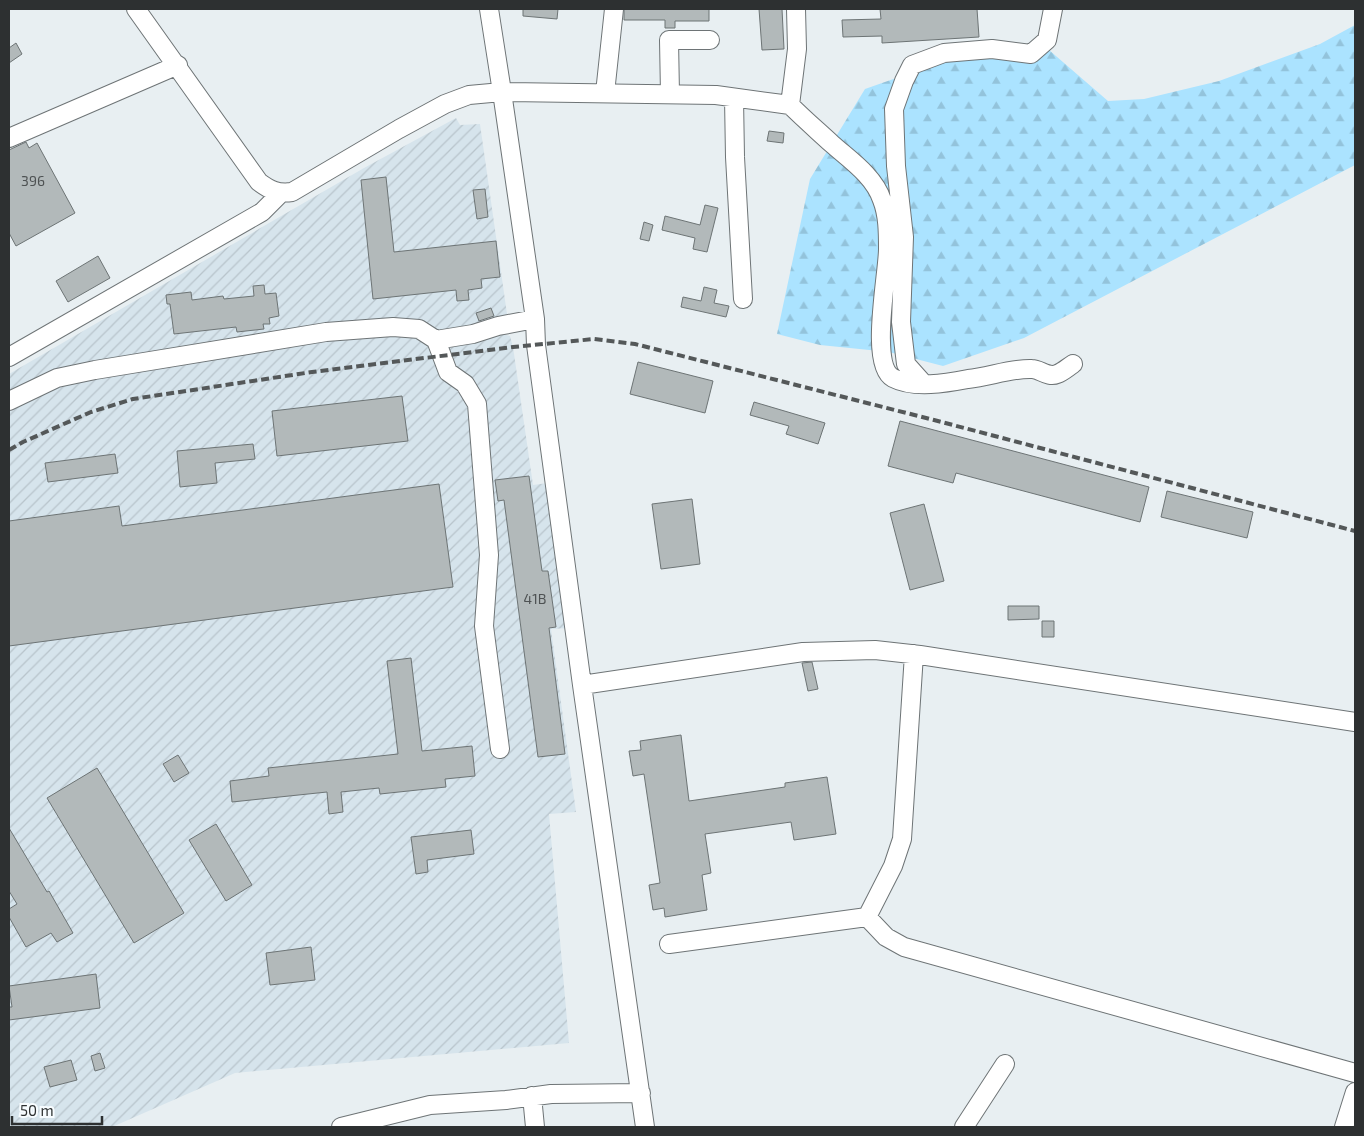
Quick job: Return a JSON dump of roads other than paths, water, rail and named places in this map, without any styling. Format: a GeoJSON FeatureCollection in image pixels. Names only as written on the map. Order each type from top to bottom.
{"type":"FeatureCollection","features":[{"type":"Feature","properties":{"kind":"street"},"geometry":{"type":"LineString","coordinates":[[136,9],[258,182],[280,194],[292,192],[399,129],[445,104],[469,95],[502,92],[716,95],[790,105],[860,168],[875,186],[882,200],[887,224],[888,250],[880,341],[882,359],[886,371],[893,378],[908,382],[934,384],[1034,368],[1047,374],[1056,375],[1073,364]]}},
{"type":"Feature","properties":{"kind":"street"},"geometry":{"type":"LineString","coordinates":[[488,9],[535,319],[536,346],[582,685],[645,1127]]}},
{"type":"Feature","properties":{"kind":"street"},"geometry":{"type":"LineString","coordinates":[[605,94],[614,9]]}},
{"type":"Feature","properties":{"kind":"street"},"geometry":{"type":"LineString","coordinates":[[790,105],[798,49],[796,9]]}},
{"type":"Feature","properties":{"kind":"street"},"geometry":{"type":"LineString","coordinates":[[923,383],[906,364],[901,322],[904,237],[896,166],[894,109],[912,65],[944,53],[992,49],[1030,54],[1047,40],[1053,9]]}},
{"type":"Feature","properties":{"kind":"street"},"geometry":{"type":"LineString","coordinates":[[670,94],[669,40],[710,40]]}},
{"type":"Feature","properties":{"kind":"street"},"geometry":{"type":"LineString","coordinates":[[9,138],[178,66]]}},
{"type":"Feature","properties":{"kind":"street"},"geometry":{"type":"LineString","coordinates":[[734,98],[735,157],[743,299]]}},
{"type":"Feature","properties":{"kind":"street"},"geometry":{"type":"LineString","coordinates":[[9,357],[262,212],[280,194]]}},
{"type":"Feature","properties":{"kind":"street"},"geometry":{"type":"LineString","coordinates":[[436,340],[473,334],[498,326],[535,319]]}},
{"type":"Feature","properties":{"kind":"street"},"geometry":{"type":"LineString","coordinates":[[9,401],[57,378],[326,332],[394,327],[419,329],[436,340],[448,372],[465,384],[476,404],[489,555],[484,626],[500,749]]}},
{"type":"Feature","properties":{"kind":"street"},"geometry":{"type":"LineString","coordinates":[[582,685],[803,652],[875,650],[914,654],[1355,722]]}},
{"type":"Feature","properties":{"kind":"street"},"geometry":{"type":"LineString","coordinates":[[867,917],[893,866],[902,839],[914,654]]}},
{"type":"Feature","properties":{"kind":"street"},"geometry":{"type":"LineString","coordinates":[[669,944],[867,917]]}},
{"type":"Feature","properties":{"kind":"street"},"geometry":{"type":"LineString","coordinates":[[867,917],[886,937],[904,946],[1355,1073]]}},
{"type":"Feature","properties":{"kind":"street"},"geometry":{"type":"LineString","coordinates":[[964,1127],[1005,1064]]}},
{"type":"Feature","properties":{"kind":"street"},"geometry":{"type":"LineString","coordinates":[[1344,1127],[1355,1092]]}},
{"type":"Feature","properties":{"kind":"street"},"geometry":{"type":"LineString","coordinates":[[341,1127],[430,1105],[506,1100],[551,1094],[640,1093]]}},
{"type":"Feature","properties":{"kind":"street"},"geometry":{"type":"LineString","coordinates":[[532,1096],[535,1127]]}},
{"type":"Feature","properties":{"kind":"railway"},"geometry":{"type":"LineString","coordinates":[[9,450],[91,412],[133,399],[312,372],[594,339],[635,344],[934,420],[1355,531]]}}]}
